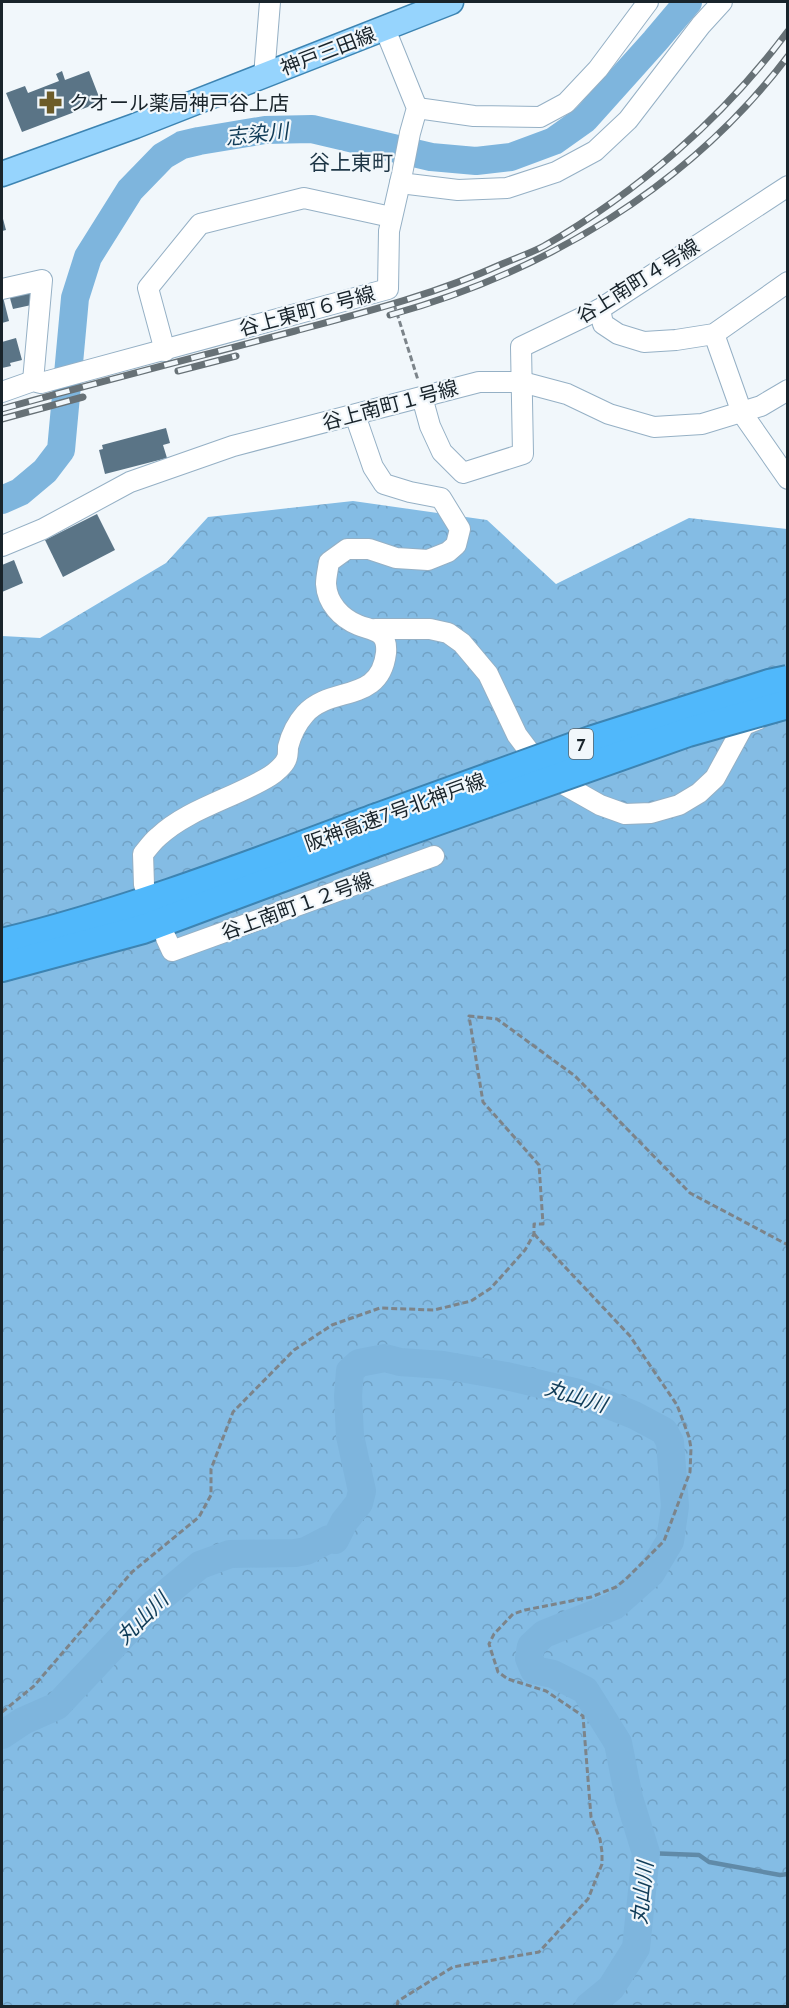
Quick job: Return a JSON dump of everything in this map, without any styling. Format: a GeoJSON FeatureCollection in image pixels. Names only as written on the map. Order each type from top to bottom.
{"type":"FeatureCollection","features":[{"type":"Feature","properties":{"kind":"highway","name":"阪神高速7号北神戸線"},"geometry":{"type":"LineString","coordinates":[[2,967],[143,929],[593,740],[788,680]]}},
{"type":"Feature","properties":{"kind":"highway","name":"阪神高速7号北神戸線"},"geometry":{"type":"LineString","coordinates":[[2,943],[64,928],[688,732],[788,705]]}},
{"type":"Feature","properties":{"kind":"main road","name":"神戸三田線"},"geometry":{"type":"LineString","coordinates":[[2,174],[135,126],[451,2]]}},
{"type":"Feature","properties":{"kind":"street"},"geometry":{"type":"LineString","coordinates":[[385,29],[417,108],[474,116],[540,117],[566,103],[590,78],[648,2]]}},
{"type":"Feature","properties":{"kind":"street"},"geometry":{"type":"LineString","coordinates":[[401,178],[458,190],[507,188],[556,172],[594,151],[628,120],[701,25],[722,2]]}},
{"type":"Feature","properties":{"kind":"street"},"geometry":{"type":"LineString","coordinates":[[264,76],[269,6]]}},
{"type":"Feature","properties":{"kind":"street","name":"谷上東町６号線"},"geometry":{"type":"LineString","coordinates":[[2,392],[33,381],[42,383],[388,289],[388,231],[417,108]]}},
{"type":"Feature","properties":{"kind":"street","name":"谷上南町４号線"},"geometry":{"type":"LineString","coordinates":[[420,390],[430,426],[442,452],[463,473],[523,454],[521,347],[600,309],[788,186]]}},
{"type":"Feature","properties":{"kind":"street"},"geometry":{"type":"LineString","coordinates":[[165,351],[148,288],[200,224],[304,198],[391,218]]}},
{"type":"Feature","properties":{"kind":"street"},"geometry":{"type":"LineString","coordinates":[[2,289],[42,280],[33,381]]}},
{"type":"Feature","properties":{"kind":"street"},"geometry":{"type":"LineString","coordinates":[[600,309],[603,324],[618,334],[644,342],[676,340],[714,334],[788,282]]}},
{"type":"Feature","properties":{"kind":"street"},"geometry":{"type":"LineString","coordinates":[[714,334],[742,413],[788,479]]}},
{"type":"Feature","properties":{"kind":"street","name":"谷上南町１号線"},"geometry":{"type":"LineString","coordinates":[[2,546],[43,529],[130,482],[233,446],[355,416],[420,390],[479,382],[522,382],[567,394],[609,414],[654,427],[702,424],[742,413],[761,406],[788,390]]}},
{"type":"Feature","properties":{"kind":"street"},"geometry":{"type":"LineString","coordinates":[[355,416],[373,467],[384,484],[441,498],[459,529],[456,545],[448,552],[428,560],[396,558],[369,549],[347,549],[329,562],[326,584],[331,605],[358,625],[375,629],[430,629],[448,633],[462,643],[488,674],[517,735],[547,775],[600,805],[625,814],[651,813],[679,805],[699,793],[715,778],[744,725],[788,705]]}},
{"type":"Feature","properties":{"kind":"street"},"geometry":{"type":"LineString","coordinates":[[144,885],[143,854],[158,836],[186,818],[271,775],[286,760],[291,734],[305,713],[323,702],[366,687],[377,680],[384,665],[386,650],[383,637],[375,629]]}},
{"type":"Feature","properties":{"kind":"street","name":"谷上南町１２号線"},"geometry":{"type":"LineString","coordinates":[[166,938],[172,951],[434,856]]}},
{"type":"Feature","properties":{"kind":"path"},"geometry":{"type":"LineString","coordinates":[[401,323],[420,390]]}},
{"type":"Feature","properties":{"kind":"path"},"geometry":{"type":"LineString","coordinates":[[2,1712],[34,1686],[132,1572],[199,1517],[211,1495],[211,1469],[233,1412],[294,1350],[332,1325],[380,1308],[434,1310],[471,1301],[491,1288],[525,1250],[534,1234],[534,1224],[543,1224],[538,1165],[483,1102],[469,1016],[497,1018],[574,1076],[690,1193],[788,1245]]}},
{"type":"Feature","properties":{"kind":"path"},"geometry":{"type":"LineString","coordinates":[[397,2007],[398,2001],[453,1967],[539,1952],[588,1899],[602,1864],[602,1852],[600,1839],[591,1817],[583,1716],[546,1691],[508,1679],[498,1672],[489,1644],[494,1634],[513,1614],[591,1597],[616,1587],[626,1579],[664,1541],[690,1472],[689,1437],[676,1405],[630,1336],[534,1234]]}},
{"type":"Feature","properties":{"kind":"green space"},"geometry":{"type":"Polygon","coordinates":[[[353,501],[487,520],[556,584],[689,518],[787,529],[787,2006],[2,2006],[2,636],[40,638],[166,563],[208,517],[353,501]]]}},
{"type":"Feature","properties":{"kind":"building"},"geometry":{"type":"Polygon","coordinates":[[[62,71],[65,80],[89,71],[101,102],[22,132],[6,93],[25,86],[28,93],[59,81],[56,74],[62,71]]]}},
{"type":"Feature","properties":{"kind":"building"},"geometry":{"type":"Polygon","coordinates":[[[2,215],[6,230],[2,231],[2,215]]]}},
{"type":"Feature","properties":{"kind":"building"},"geometry":{"type":"Polygon","coordinates":[[[31,286],[36,304],[13,309],[8,291],[31,286]]]}},
{"type":"Feature","properties":{"kind":"building"},"geometry":{"type":"Polygon","coordinates":[[[2,297],[9,321],[2,323],[2,297]]]}},
{"type":"Feature","properties":{"kind":"building"},"geometry":{"type":"Polygon","coordinates":[[[16,338],[22,360],[2,368],[2,342],[16,338]]]}},
{"type":"Feature","properties":{"kind":"building"},"geometry":{"type":"Polygon","coordinates":[[[166,428],[170,443],[163,445],[167,458],[105,474],[99,450],[103,449],[102,445],[166,428]]]}},
{"type":"Feature","properties":{"kind":"building"},"geometry":{"type":"Polygon","coordinates":[[[97,514],[115,550],[63,577],[45,540],[97,514]]]}},
{"type":"Feature","properties":{"kind":"building"},"geometry":{"type":"Polygon","coordinates":[[[14,560],[23,583],[2,592],[2,565],[14,560]]]}},
{"type":"Feature","properties":{"kind":"waterway","name":"志染川"},"geometry":{"type":"LineString","coordinates":[[2,500],[20,492],[45,471],[61,450],[75,298],[88,257],[130,190],[163,156],[182,145],[199,141],[265,130],[312,129],[431,157],[476,161],[511,157],[554,141],[585,119],[688,2]]}},
{"type":"Feature","properties":{"kind":"waterway","name":"丸山川"},"geometry":{"type":"LineString","coordinates":[[2,1735],[23,1721],[57,1706],[151,1606],[200,1565],[230,1554],[306,1551],[329,1539],[335,1540],[344,1522],[359,1503],[362,1491],[350,1436],[348,1396],[350,1371],[359,1363],[385,1358],[506,1376],[578,1393],[634,1415],[664,1431],[670,1442],[675,1506],[670,1541],[651,1573],[614,1606],[544,1634],[531,1646],[529,1658],[534,1670],[553,1674],[585,1690],[618,1743],[629,1798],[646,1853],[636,1948],[611,1988],[589,2006]]}},
{"type":"Feature","properties":{"kind":"waterway"},"geometry":{"type":"LineString","coordinates":[[646,1853],[699,1855],[709,1862],[780,1875],[788,1874]]}},
{"type":"Feature","properties":{"kind":"railway"},"geometry":{"type":"LineString","coordinates":[[2,409],[400,302],[477,275],[539,249],[613,202],[677,151],[736,94],[788,31]]}},
{"type":"Feature","properties":{"kind":"railway"},"geometry":{"type":"LineString","coordinates":[[390,315],[448,297],[504,275],[610,218],[660,184],[706,145],[749,103],[788,56]]}},
{"type":"Feature","properties":{"kind":"railway"},"geometry":{"type":"LineString","coordinates":[[178,371],[236,356]]}},
{"type":"Feature","properties":{"kind":"railway"},"geometry":{"type":"LineString","coordinates":[[2,419],[83,397]]}},
{"type":"Feature","properties":{"kind":"place","name":"クオール薬局神戸谷上店"},"geometry":{"type":"Point","coordinates":[51,103]}},
{"type":"Feature","properties":{"kind":"district","name":"谷上東町"},"geometry":{"type":"Point","coordinates":[351,162]}}]}
